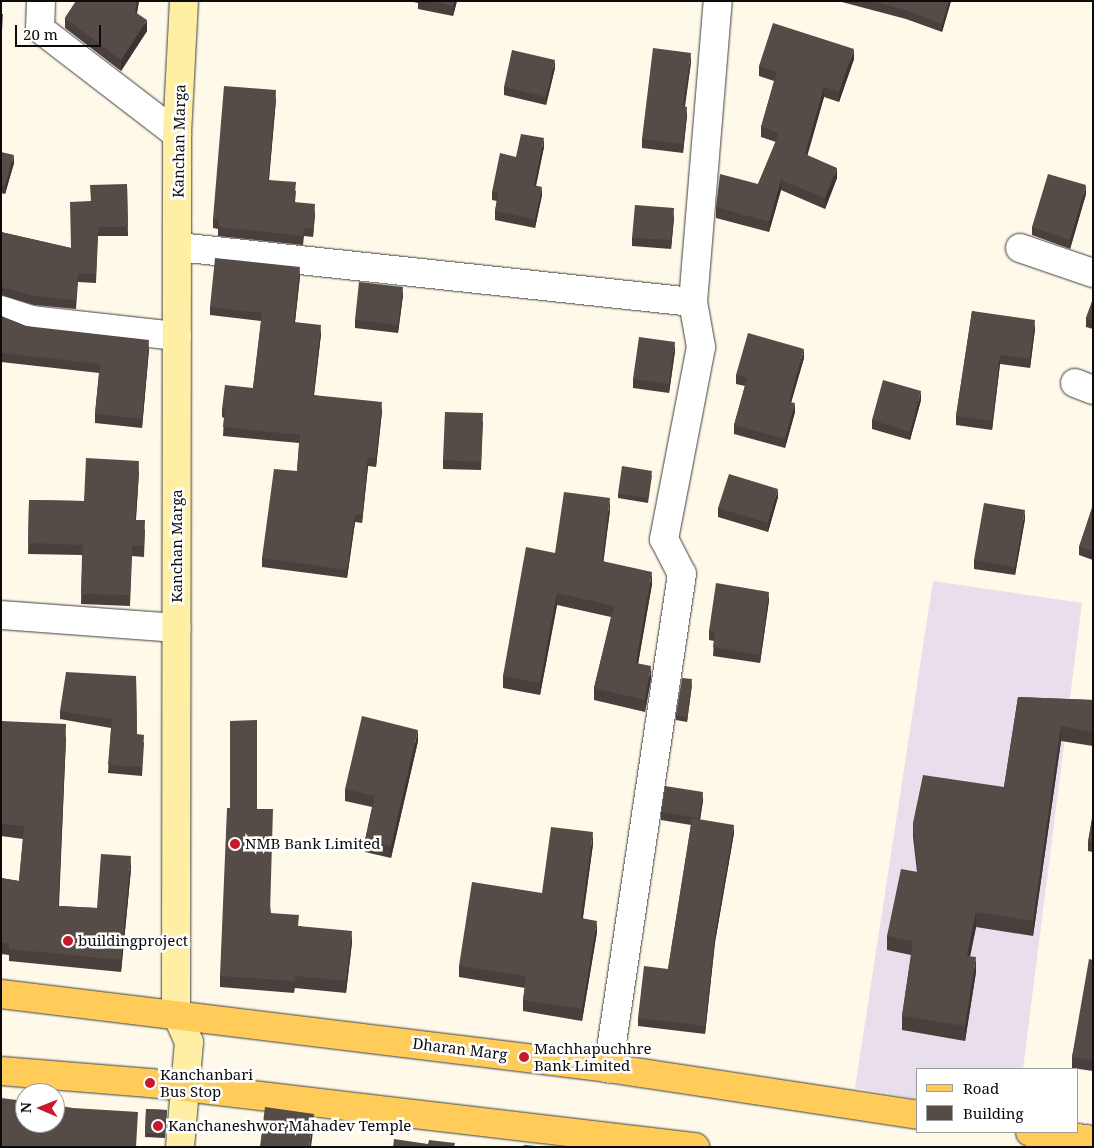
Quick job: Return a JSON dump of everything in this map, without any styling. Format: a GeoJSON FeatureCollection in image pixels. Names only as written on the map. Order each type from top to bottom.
{"type":"FeatureCollection","features":[{"type":"Feature","properties":{"kind":"main road","name":"Kanchan Marga"},"geometry":{"type":"LineString","coordinates":[[180,1147],[189,1042],[176,1013],[177,134],[184,1]]}},
{"type":"Feature","properties":{"kind":"main road","name":"Dharan Marg"},"geometry":{"type":"LineString","coordinates":[[1,994],[176,1013],[608,1068],[916,1115]]}},
{"type":"Feature","properties":{"kind":"main road"},"geometry":{"type":"LineString","coordinates":[[1,1071],[186,1088],[695,1147]]}},
{"type":"Feature","properties":{"kind":"main road"},"geometry":{"type":"LineString","coordinates":[[1033,1133],[1063,1142],[1093,1140]]}},
{"type":"Feature","properties":{"kind":"street"},"geometry":{"type":"LineString","coordinates":[[41,1],[40,30],[177,134]]}},
{"type":"Feature","properties":{"kind":"street"},"geometry":{"type":"LineString","coordinates":[[608,1068],[682,574],[664,538],[701,347],[693,302],[718,1]]}},
{"type":"Feature","properties":{"kind":"street"},"geometry":{"type":"LineString","coordinates":[[178,247],[693,302]]}},
{"type":"Feature","properties":{"kind":"street"},"geometry":{"type":"LineString","coordinates":[[1020,248],[1093,273]]}},
{"type":"Feature","properties":{"kind":"street"},"geometry":{"type":"LineString","coordinates":[[1,310],[31,320],[177,336]]}},
{"type":"Feature","properties":{"kind":"street"},"geometry":{"type":"LineString","coordinates":[[1,615],[177,628]]}},
{"type":"Feature","properties":{"kind":"shaded area"},"geometry":{"type":"Polygon","coordinates":[[[933,581],[1082,603],[1023,1068],[916,1068],[916,1099],[855,1088],[933,581]]]}},
{"type":"Feature","properties":{"kind":"building"},"geometry":{"type":"Polygon","coordinates":[[[76,1],[137,1],[135,12],[147,20],[121,60],[65,18],[76,1]]]}},
{"type":"Feature","properties":{"kind":"building"},"geometry":{"type":"Polygon","coordinates":[[[431,1],[454,1],[453,6],[431,1]]]}},
{"type":"Feature","properties":{"kind":"building"},"geometry":{"type":"Polygon","coordinates":[[[871,1],[949,1],[942,24],[906,10],[871,1]]]}},
{"type":"Feature","properties":{"kind":"building"},"geometry":{"type":"Polygon","coordinates":[[[1,14],[3,14],[1,48],[1,14]]]}},
{"type":"Feature","properties":{"kind":"building"},"geometry":{"type":"Polygon","coordinates":[[[773,23],[854,49],[839,92],[824,87],[805,154],[837,168],[825,198],[781,180],[769,222],[716,207],[720,174],[758,184],[779,133],[761,127],[777,72],[759,66],[773,23]]]}},
{"type":"Feature","properties":{"kind":"building"},"geometry":{"type":"Polygon","coordinates":[[[653,48],[691,53],[683,106],[687,107],[683,144],[642,139],[653,48]]]}},
{"type":"Feature","properties":{"kind":"building"},"geometry":{"type":"Polygon","coordinates":[[[512,50],[555,60],[546,97],[504,87],[512,50]]]}},
{"type":"Feature","properties":{"kind":"building"},"geometry":{"type":"Polygon","coordinates":[[[224,86],[276,90],[268,180],[296,182],[294,202],[315,204],[313,229],[304,228],[303,236],[218,227],[219,220],[213,219],[224,86]]]}},
{"type":"Feature","properties":{"kind":"building"},"geometry":{"type":"Polygon","coordinates":[[[521,134],[544,138],[534,185],[542,187],[535,219],[495,211],[498,192],[492,192],[500,153],[516,157],[521,134]]]}},
{"type":"Feature","properties":{"kind":"building"},"geometry":{"type":"Polygon","coordinates":[[[1,152],[14,155],[5,186],[1,185],[1,152]]]}},
{"type":"Feature","properties":{"kind":"building"},"geometry":{"type":"Polygon","coordinates":[[[1048,174],[1086,185],[1070,240],[1032,227],[1048,174]]]}},
{"type":"Feature","properties":{"kind":"building"},"geometry":{"type":"Polygon","coordinates":[[[127,184],[128,227],[98,227],[96,274],[78,273],[76,300],[34,296],[1,287],[1,232],[71,248],[70,202],[91,201],[90,185],[127,184]]]}},
{"type":"Feature","properties":{"kind":"building"},"geometry":{"type":"Polygon","coordinates":[[[635,205],[674,208],[671,240],[632,238],[635,205]]]}},
{"type":"Feature","properties":{"kind":"building"},"geometry":{"type":"Polygon","coordinates":[[[215,258],[300,267],[294,322],[321,325],[313,395],[382,402],[376,458],[368,457],[362,515],[355,514],[347,570],[262,558],[274,469],[297,471],[300,435],[223,427],[225,409],[222,409],[225,385],[253,388],[262,313],[210,307],[215,258]]]}},
{"type":"Feature","properties":{"kind":"building"},"geometry":{"type":"Polygon","coordinates":[[[359,282],[403,287],[398,325],[355,320],[359,282]]]}},
{"type":"Feature","properties":{"kind":"building"},"geometry":{"type":"Polygon","coordinates":[[[1093,299],[1093,321],[1086,318],[1093,299]]]}},
{"type":"Feature","properties":{"kind":"building"},"geometry":{"type":"Polygon","coordinates":[[[972,311],[1035,320],[1030,359],[1000,355],[992,421],[956,416],[972,311]]]}},
{"type":"Feature","properties":{"kind":"building"},"geometry":{"type":"Polygon","coordinates":[[[1,316],[26,326],[149,340],[142,419],[95,414],[100,364],[1,353],[1,316]]]}},
{"type":"Feature","properties":{"kind":"building"},"geometry":{"type":"Polygon","coordinates":[[[748,333],[804,349],[789,402],[795,403],[785,439],[734,425],[747,378],[736,375],[748,333]]]}},
{"type":"Feature","properties":{"kind":"building"},"geometry":{"type":"Polygon","coordinates":[[[639,337],[675,342],[669,384],[633,379],[639,337]]]}},
{"type":"Feature","properties":{"kind":"building"},"geometry":{"type":"Polygon","coordinates":[[[883,380],[921,391],[910,432],[872,420],[883,380]]]}},
{"type":"Feature","properties":{"kind":"building"},"geometry":{"type":"Polygon","coordinates":[[[445,412],[483,413],[481,462],[443,460],[445,412]]]}},
{"type":"Feature","properties":{"kind":"building"},"geometry":{"type":"Polygon","coordinates":[[[86,458],[139,461],[135,520],[145,520],[144,546],[132,546],[130,595],[81,594],[83,545],[28,543],[29,500],[84,501],[86,458]]]}},
{"type":"Feature","properties":{"kind":"building"},"geometry":{"type":"Polygon","coordinates":[[[622,466],[652,471],[648,498],[618,494],[622,466]]]}},
{"type":"Feature","properties":{"kind":"building"},"geometry":{"type":"Polygon","coordinates":[[[729,474],[778,489],[768,523],[718,508],[729,474]]]}},
{"type":"Feature","properties":{"kind":"building"},"geometry":{"type":"Polygon","coordinates":[[[564,492],[610,498],[602,561],[652,572],[636,663],[651,666],[645,700],[594,688],[614,606],[557,593],[540,683],[503,676],[526,547],[555,553],[564,492]]]}},
{"type":"Feature","properties":{"kind":"building"},"geometry":{"type":"Polygon","coordinates":[[[984,503],[1025,510],[1015,567],[974,560],[984,503]]]}},
{"type":"Feature","properties":{"kind":"building"},"geometry":{"type":"Polygon","coordinates":[[[1093,505],[1093,551],[1079,547],[1093,505]]]}},
{"type":"Feature","properties":{"kind":"building"},"geometry":{"type":"Polygon","coordinates":[[[716,583],[769,592],[760,655],[713,647],[715,632],[709,631],[716,583]]]}},
{"type":"Feature","properties":{"kind":"building"},"geometry":{"type":"Polygon","coordinates":[[[66,672],[136,676],[137,734],[144,735],[142,767],[108,765],[112,719],[60,711],[66,672]]]}},
{"type":"Feature","properties":{"kind":"building"},"geometry":{"type":"Polygon","coordinates":[[[682,678],[692,679],[687,718],[676,715],[682,678]]]}},
{"type":"Feature","properties":{"kind":"building"},"geometry":{"type":"Polygon","coordinates":[[[1018,697],[1093,700],[1093,732],[1061,726],[1033,921],[976,912],[967,956],[976,957],[965,1026],[902,1016],[913,941],[887,936],[901,869],[918,872],[913,823],[923,775],[1004,787],[1018,697]]]}},
{"type":"Feature","properties":{"kind":"building"},"geometry":{"type":"Polygon","coordinates":[[[362,716],[418,730],[391,846],[365,840],[375,796],[345,789],[362,716]]]}},
{"type":"Feature","properties":{"kind":"building"},"geometry":{"type":"Polygon","coordinates":[[[257,720],[257,809],[273,809],[270,913],[299,915],[298,926],[352,931],[346,981],[295,976],[294,981],[220,976],[227,808],[230,808],[230,721],[257,720]]]}},
{"type":"Feature","properties":{"kind":"building"},"geometry":{"type":"Polygon","coordinates":[[[1,721],[66,724],[58,906],[97,908],[101,854],[131,856],[121,960],[9,949],[9,943],[1,942],[1,878],[19,881],[24,826],[1,824],[1,721]]]}},
{"type":"Feature","properties":{"kind":"building"},"geometry":{"type":"Polygon","coordinates":[[[665,786],[703,792],[699,818],[661,812],[665,786]]]}},
{"type":"Feature","properties":{"kind":"building"},"geometry":{"type":"Polygon","coordinates":[[[1093,813],[1093,843],[1088,842],[1093,813]]]}},
{"type":"Feature","properties":{"kind":"building"},"geometry":{"type":"Polygon","coordinates":[[[692,818],[734,825],[715,934],[705,1026],[638,1018],[644,966],[668,969],[692,818]]]}},
{"type":"Feature","properties":{"kind":"building"},"geometry":{"type":"Polygon","coordinates":[[[551,827],[593,832],[581,918],[597,921],[582,1009],[523,1000],[526,976],[459,966],[472,882],[542,893],[551,827]]]}},
{"type":"Feature","properties":{"kind":"building"},"geometry":{"type":"Polygon","coordinates":[[[1089,959],[1093,960],[1093,1060],[1072,1057],[1089,959]]]}},
{"type":"Feature","properties":{"kind":"building"},"geometry":{"type":"Polygon","coordinates":[[[1,1098],[15,1100],[15,1133],[65,1133],[65,1107],[138,1112],[136,1147],[1,1147],[1,1098]]]}},
{"type":"Feature","properties":{"kind":"building"},"geometry":{"type":"Polygon","coordinates":[[[265,1107],[314,1114],[309,1147],[260,1147],[265,1107]]]}},
{"type":"Feature","properties":{"kind":"building","name":"Kanchaneshwor Mahadev Temple"},"geometry":{"type":"Polygon","coordinates":[[[146,1109],[167,1110],[165,1134],[145,1133],[146,1109]]]}},
{"type":"Feature","properties":{"kind":"building"},"geometry":{"type":"Polygon","coordinates":[[[394,1139],[428,1144],[429,1140],[455,1143],[454,1147],[393,1147],[394,1139]]]}},
{"type":"Feature","properties":{"kind":"building"},"geometry":{"type":"Polygon","coordinates":[[[524,1145],[548,1147],[523,1147],[524,1145]]]}},
{"type":"Feature","properties":{"kind":"place","name":"NMB Bank Limited"},"geometry":{"type":"Point","coordinates":[235,844]}},
{"type":"Feature","properties":{"kind":"place","name":"buildingproject"},"geometry":{"type":"Point","coordinates":[68,941]}},
{"type":"Feature","properties":{"kind":"place","name":"Machhapuchhre Bank Limited"},"geometry":{"type":"Point","coordinates":[524,1057]}},
{"type":"Feature","properties":{"kind":"place","name":"Kanchanbari Bus Stop"},"geometry":{"type":"Point","coordinates":[150,1083]}},
{"type":"Feature","properties":{"kind":"place","name":"Kanchaneshwor Mahadev Temple"},"geometry":{"type":"Point","coordinates":[158,1126]}}]}
